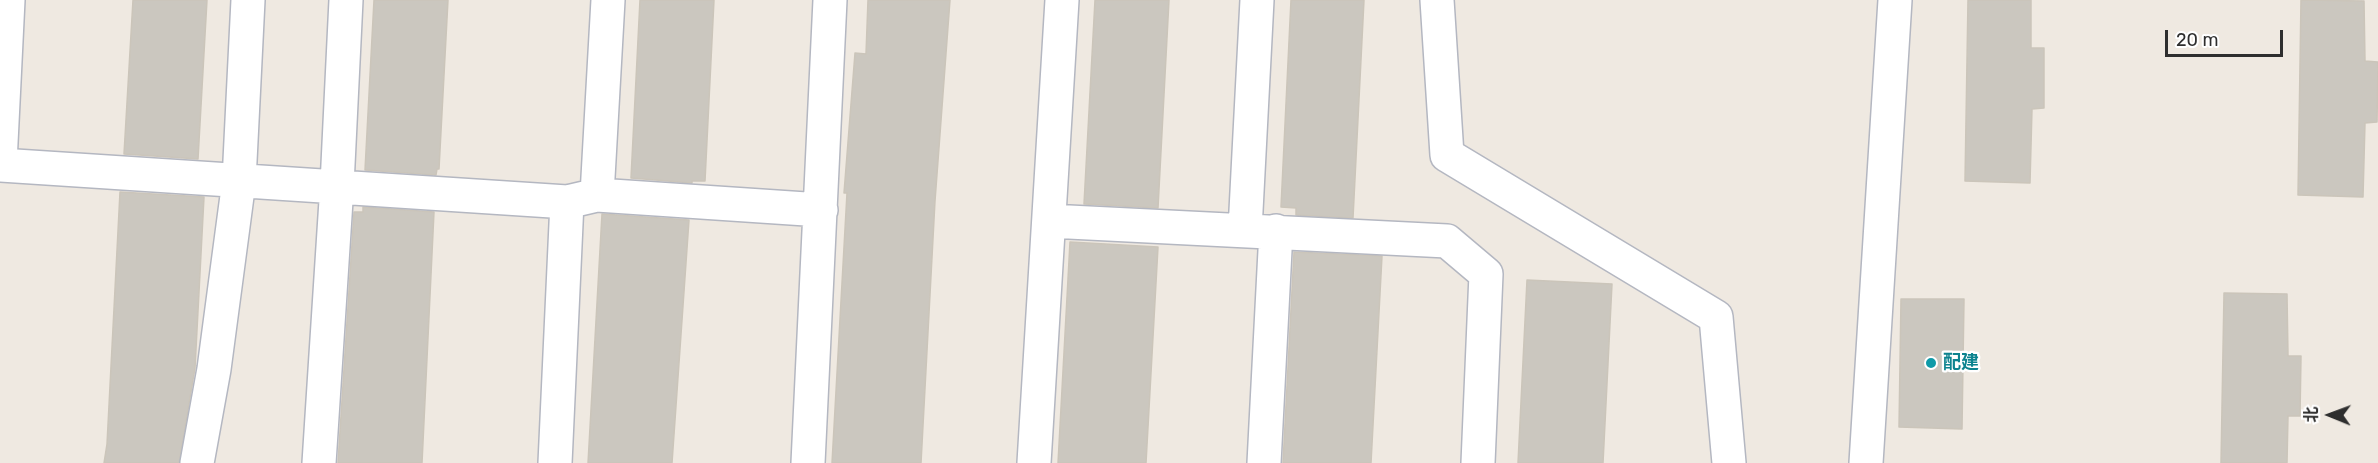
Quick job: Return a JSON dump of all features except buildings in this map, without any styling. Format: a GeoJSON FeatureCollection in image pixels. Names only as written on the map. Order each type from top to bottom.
{"type":"FeatureCollection","features":[{"type":"Feature","properties":{"kind":"street"},"geometry":{"type":"LineString","coordinates":[[8,0],[0,164],[239,181],[821,210]]}},
{"type":"Feature","properties":{"kind":"street"},"geometry":{"type":"LineString","coordinates":[[197,463],[214,369],[239,181],[248,0]]}},
{"type":"Feature","properties":{"kind":"street"},"geometry":{"type":"LineString","coordinates":[[319,463],[337,186],[346,0]]}},
{"type":"Feature","properties":{"kind":"street"},"geometry":{"type":"LineString","coordinates":[[555,463],[582,199],[608,0]]}},
{"type":"Feature","properties":{"kind":"street"},"geometry":{"type":"LineString","coordinates":[[808,463],[830,0]]}},
{"type":"Feature","properties":{"kind":"street"},"geometry":{"type":"LineString","coordinates":[[1034,463],[1062,0]]}},
{"type":"Feature","properties":{"kind":"street"},"geometry":{"type":"LineString","coordinates":[[1257,0],[1264,463]]}},
{"type":"Feature","properties":{"kind":"street"},"geometry":{"type":"LineString","coordinates":[[1437,0],[1447,155],[1716,317],[1729,463]]}},
{"type":"Feature","properties":{"kind":"street"},"geometry":{"type":"LineString","coordinates":[[1866,463],[1895,0]]}},
{"type":"Feature","properties":{"kind":"street"},"geometry":{"type":"LineString","coordinates":[[1049,221],[1448,240],[1486,274],[1478,463]]}},
{"type":"Feature","properties":{"kind":"place","name":"配建"},"geometry":{"type":"Point","coordinates":[1931,363]}}]}
